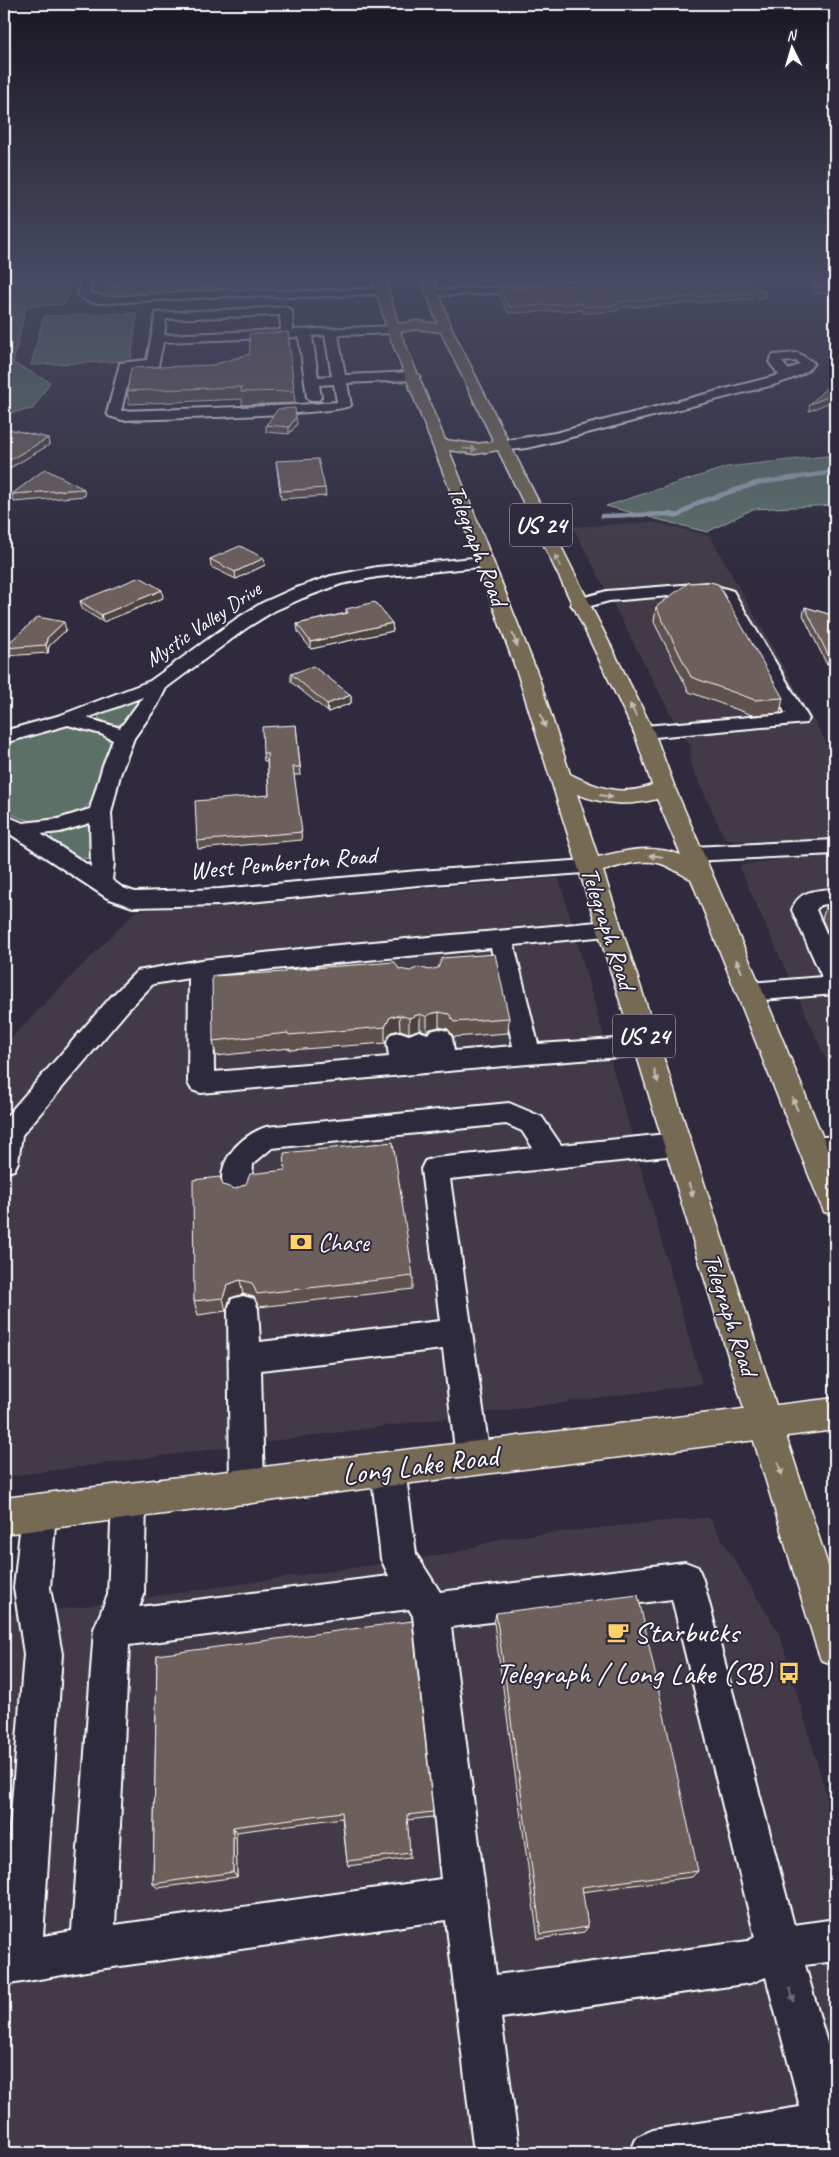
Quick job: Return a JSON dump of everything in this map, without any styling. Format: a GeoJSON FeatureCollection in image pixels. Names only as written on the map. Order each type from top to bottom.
{"type":"FeatureCollection","features":[{"type":"Feature","properties":{"kind":"main road","name":"Telegraph Road"},"geometry":{"type":"LineString","coordinates":[[413,377],[528,675],[647,1046],[676,1144],[835,1646]]}},
{"type":"Feature","properties":{"kind":"main road","name":"US 24"},"geometry":{"type":"LineString","coordinates":[[468,377],[644,732],[664,788],[750,992],[825,1148],[835,1201]]}},
{"type":"Feature","properties":{"kind":"main road"},"geometry":{"type":"LineString","coordinates":[[440,444],[475,449],[501,446]]}},
{"type":"Feature","properties":{"kind":"main road"},"geometry":{"type":"LineString","coordinates":[[562,778],[598,795],[620,799],[651,794],[664,788]]}},
{"type":"Feature","properties":{"kind":"main road"},"geometry":{"type":"LineString","coordinates":[[589,867],[628,857],[652,855],[697,865]]}},
{"type":"Feature","properties":{"kind":"main road","name":"Long Lake Road"},"geometry":{"type":"LineString","coordinates":[[22,1514],[835,1414]]}},
{"type":"Feature","properties":{"kind":"street"},"geometry":{"type":"LineString","coordinates":[[122,377],[114,412],[122,416],[298,409],[315,406],[344,405],[339,377]]}},
{"type":"Feature","properties":{"kind":"street"},"geometry":{"type":"LineString","coordinates":[[310,377],[315,406]]}},
{"type":"Feature","properties":{"kind":"street"},"geometry":{"type":"LineString","coordinates":[[311,381],[401,377]]}},
{"type":"Feature","properties":{"kind":"street"},"geometry":{"type":"LineString","coordinates":[[501,446],[556,437],[755,386],[781,377]]}},
{"type":"Feature","properties":{"kind":"street","name":"Mystic Valley Drive"},"geometry":{"type":"LineString","coordinates":[[4,737],[68,719],[137,691],[157,685],[242,623],[268,607],[297,594],[338,580],[377,572],[484,562]]}},
{"type":"Feature","properties":{"kind":"street"},"geometry":{"type":"LineString","coordinates":[[580,604],[607,596],[656,591],[708,588],[728,595],[799,719],[644,732]]}},
{"type":"Feature","properties":{"kind":"street"},"geometry":{"type":"LineString","coordinates":[[100,883],[103,863],[100,813],[113,765],[124,738],[152,700],[157,685]]}},
{"type":"Feature","properties":{"kind":"street"},"geometry":{"type":"LineString","coordinates":[[68,719],[108,730],[124,738]]}},
{"type":"Feature","properties":{"kind":"street"},"geometry":{"type":"LineString","coordinates":[[12,826],[60,826],[100,813]]}},
{"type":"Feature","properties":{"kind":"street","name":"West Pemberton Road"},"geometry":{"type":"LineString","coordinates":[[12,826],[123,896],[149,900],[220,897],[427,877],[589,867]]}},
{"type":"Feature","properties":{"kind":"street"},"geometry":{"type":"LineString","coordinates":[[697,865],[835,847]]}},
{"type":"Feature","properties":{"kind":"street"},"geometry":{"type":"LineString","coordinates":[[835,896],[815,898],[806,902],[804,910],[835,979]]}},
{"type":"Feature","properties":{"kind":"street"},"geometry":{"type":"LineString","coordinates":[[4,1162],[8,1132],[119,1004],[146,977],[201,968],[407,957],[501,939],[609,929]]}},
{"type":"Feature","properties":{"kind":"street"},"geometry":{"type":"LineString","coordinates":[[501,939],[528,1054]]}},
{"type":"Feature","properties":{"kind":"street"},"geometry":{"type":"LineString","coordinates":[[201,968],[201,1084],[421,1052],[528,1054],[647,1046]]}},
{"type":"Feature","properties":{"kind":"street"},"geometry":{"type":"LineString","coordinates":[[750,992],[835,985]]}},
{"type":"Feature","properties":{"kind":"street"},"geometry":{"type":"LineString","coordinates":[[237,1190],[236,1172],[244,1152],[266,1138],[509,1113],[532,1124],[554,1157]]}},
{"type":"Feature","properties":{"kind":"street"},"geometry":{"type":"LineString","coordinates":[[473,1458],[436,1169],[676,1144]]}},
{"type":"Feature","properties":{"kind":"street"},"geometry":{"type":"LineString","coordinates":[[243,1310],[247,1486]]}},
{"type":"Feature","properties":{"kind":"street"},"geometry":{"type":"LineString","coordinates":[[244,1358],[457,1333]]}},
{"type":"Feature","properties":{"kind":"street"},"geometry":{"type":"LineString","coordinates":[[388,1469],[398,1559],[424,1600],[479,1999],[497,2153]]}},
{"type":"Feature","properties":{"kind":"street"},"geometry":{"type":"LineString","coordinates":[[92,1949],[112,1629],[126,1595],[129,1502]]}},
{"type":"Feature","properties":{"kind":"street"},"geometry":{"type":"LineString","coordinates":[[22,1514],[43,1654],[12,1963],[92,1949],[464,1897]]}},
{"type":"Feature","properties":{"kind":"street"},"geometry":{"type":"LineString","coordinates":[[112,1629],[424,1600],[685,1580],[779,1948],[833,2134],[653,2153]]}},
{"type":"Feature","properties":{"kind":"street"},"geometry":{"type":"LineString","coordinates":[[479,1999],[751,1962],[779,1948],[835,1940]]}},
{"type":"Feature","properties":{"kind":"shaded area"},"geometry":{"type":"Polygon","coordinates":[[[652,522],[710,536],[835,758],[835,840],[757,842],[725,839],[690,762],[691,747],[670,713],[573,527],[652,522]]]}},
{"type":"Feature","properties":{"kind":"shaded area"},"geometry":{"type":"Polygon","coordinates":[[[817,853],[835,853],[835,1079],[739,866],[817,853]]]}},
{"type":"Feature","properties":{"kind":"shaded area"},"geometry":{"type":"Polygon","coordinates":[[[559,878],[702,1384],[4,1477],[4,1045],[136,911],[559,878]]]}},
{"type":"Feature","properties":{"kind":"shaded area"},"geometry":{"type":"Polygon","coordinates":[[[709,1518],[780,1635],[835,1824],[835,2153],[4,2153],[4,1615],[79,1607],[449,1554],[504,1538],[709,1518]]]}},
{"type":"Feature","properties":{"kind":"green space"},"geometry":{"type":"Polygon","coordinates":[[[4,377],[40,377],[50,382],[33,409],[4,414],[4,377]]]}},
{"type":"Feature","properties":{"kind":"green space"},"geometry":{"type":"Polygon","coordinates":[[[835,455],[835,505],[753,509],[707,532],[606,506],[727,467],[835,455]]]}},
{"type":"Feature","properties":{"kind":"green space"},"geometry":{"type":"Polygon","coordinates":[[[150,694],[124,724],[115,725],[98,719],[99,712],[150,694]]]}},
{"type":"Feature","properties":{"kind":"green space"},"geometry":{"type":"Polygon","coordinates":[[[72,726],[96,731],[107,737],[111,746],[94,799],[83,810],[56,820],[37,822],[20,818],[4,811],[4,741],[59,727],[72,726]]]}},
{"type":"Feature","properties":{"kind":"green space"},"geometry":{"type":"Polygon","coordinates":[[[87,823],[92,825],[94,855],[87,859],[77,856],[53,840],[51,836],[54,831],[87,823]]]}},
{"type":"Feature","properties":{"kind":"building"},"geometry":{"type":"Polygon","coordinates":[[[129,377],[293,377],[294,391],[241,392],[241,387],[127,391],[129,377]]]}},
{"type":"Feature","properties":{"kind":"building"},"geometry":{"type":"Polygon","coordinates":[[[835,379],[835,394],[810,404],[835,379]]]}},
{"type":"Feature","properties":{"kind":"building"},"geometry":{"type":"Polygon","coordinates":[[[295,408],[296,417],[289,427],[266,425],[278,409],[295,408]]]}},
{"type":"Feature","properties":{"kind":"building"},"geometry":{"type":"Polygon","coordinates":[[[4,428],[48,438],[6,462],[4,460],[4,428]]]}},
{"type":"Feature","properties":{"kind":"building"},"geometry":{"type":"Polygon","coordinates":[[[318,459],[325,488],[281,491],[276,461],[318,459]]]}},
{"type":"Feature","properties":{"kind":"building"},"geometry":{"type":"Polygon","coordinates":[[[45,469],[84,489],[12,494],[45,469]]]}},
{"type":"Feature","properties":{"kind":"building"},"geometry":{"type":"Polygon","coordinates":[[[240,546],[264,558],[235,572],[210,559],[240,546]]]}},
{"type":"Feature","properties":{"kind":"building"},"geometry":{"type":"Polygon","coordinates":[[[140,577],[162,590],[101,615],[80,601],[140,577]]]}},
{"type":"Feature","properties":{"kind":"building"},"geometry":{"type":"Polygon","coordinates":[[[710,582],[718,584],[783,698],[755,700],[691,677],[656,607],[688,583],[710,582]]]}},
{"type":"Feature","properties":{"kind":"building"},"geometry":{"type":"Polygon","coordinates":[[[375,602],[392,623],[311,642],[297,624],[348,613],[346,609],[375,602]]]}},
{"type":"Feature","properties":{"kind":"building"},"geometry":{"type":"Polygon","coordinates":[[[805,607],[835,616],[835,650],[829,657],[805,607]]]}},
{"type":"Feature","properties":{"kind":"building"},"geometry":{"type":"Polygon","coordinates":[[[38,617],[64,622],[47,638],[46,645],[4,648],[4,647],[38,617]]]}},
{"type":"Feature","properties":{"kind":"building"},"geometry":{"type":"Polygon","coordinates":[[[313,666],[351,695],[327,704],[291,674],[313,666]]]}},
{"type":"Feature","properties":{"kind":"building"},"geometry":{"type":"Polygon","coordinates":[[[296,725],[300,767],[293,767],[302,832],[197,841],[195,801],[269,795],[267,753],[263,753],[262,727],[296,725]]]}},
{"type":"Feature","properties":{"kind":"building"},"geometry":{"type":"Polygon","coordinates":[[[835,906],[835,928],[826,907],[835,906]]]}},
{"type":"Feature","properties":{"kind":"building"},"geometry":{"type":"Polygon","coordinates":[[[495,954],[509,1018],[454,1022],[449,1014],[439,1012],[430,1014],[427,1017],[420,1014],[409,1018],[399,1015],[390,1017],[385,1027],[289,1035],[288,1033],[213,1041],[212,976],[285,972],[285,970],[395,962],[399,969],[410,971],[419,967],[429,970],[438,968],[442,958],[495,954]]]}},
{"type":"Feature","properties":{"kind":"building","name":"Chase"},"geometry":{"type":"Polygon","coordinates":[[[393,1142],[413,1276],[257,1294],[252,1283],[240,1280],[227,1285],[223,1298],[194,1301],[193,1180],[220,1177],[223,1185],[235,1189],[246,1184],[250,1174],[285,1170],[284,1153],[393,1142]]]}},
{"type":"Feature","properties":{"kind":"building"},"geometry":{"type":"Polygon","coordinates":[[[638,1595],[698,1871],[582,1887],[588,1927],[541,1934],[496,1613],[638,1595]]]}},
{"type":"Feature","properties":{"kind":"building"},"geometry":{"type":"Polygon","coordinates":[[[412,1621],[433,1812],[407,1815],[410,1853],[347,1861],[342,1812],[233,1827],[233,1872],[153,1884],[157,1655],[412,1621]]]}},
{"type":"Feature","properties":{"kind":"waterway"},"geometry":{"type":"LineString","coordinates":[[602,516],[669,514],[678,516],[697,503],[757,483],[835,472]]}},
{"type":"Feature","properties":{"kind":"place","name":"Chase"},"geometry":{"type":"Point","coordinates":[301,1242]}},
{"type":"Feature","properties":{"kind":"place","name":"Starbucks"},"geometry":{"type":"Point","coordinates":[618,1632]}},
{"type":"Feature","properties":{"kind":"place","name":"Telegraph / Long Lake (SB)"},"geometry":{"type":"Point","coordinates":[789,1673]}}]}
